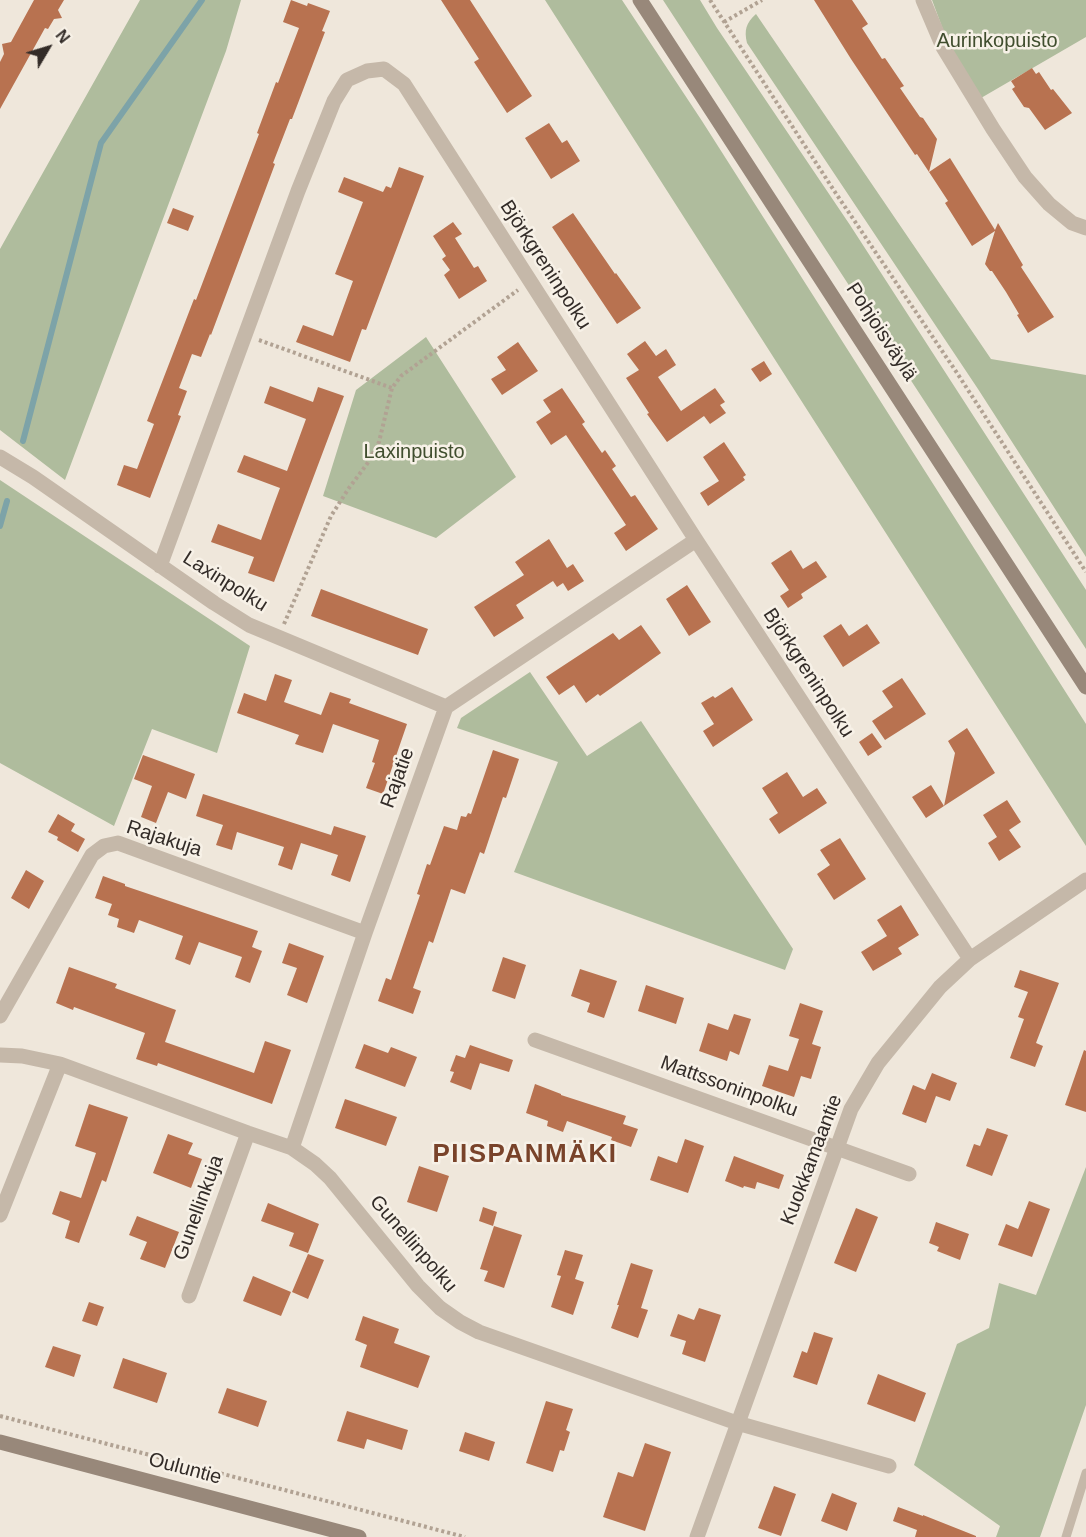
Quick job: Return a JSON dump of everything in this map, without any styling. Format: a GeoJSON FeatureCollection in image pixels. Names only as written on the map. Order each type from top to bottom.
{"type":"FeatureCollection","features":[{"type":"Feature","properties":{"kind":"main road","name":"Pohjoisväylä"},"geometry":{"type":"LineString","coordinates":[[640,0],[1086,687]]}},
{"type":"Feature","properties":{"kind":"main road","name":"Ouluntie"},"geometry":{"type":"LineString","coordinates":[[0,1442],[359,1537]]}},
{"type":"Feature","properties":{"kind":"street"},"geometry":{"type":"LineString","coordinates":[[923,0],[943,47],[1024,177],[1049,204],[1072,223],[1086,228]]}},
{"type":"Feature","properties":{"kind":"street","name":"Björkgreninpolku"},"geometry":{"type":"LineString","coordinates":[[160,566],[244,335],[334,101],[346,80],[367,71],[384,69],[404,84],[696,540],[970,959]]}},
{"type":"Feature","properties":{"kind":"street","name":"Laxinpolku"},"geometry":{"type":"LineString","coordinates":[[0,457],[33,477],[249,625],[446,707]]}},
{"type":"Feature","properties":{"kind":"street"},"geometry":{"type":"LineString","coordinates":[[446,707],[696,540]]}},
{"type":"Feature","properties":{"kind":"street","name":"Rajatie"},"geometry":{"type":"LineString","coordinates":[[292,1148],[365,933],[446,707]]}},
{"type":"Feature","properties":{"kind":"street","name":"Rajakuja"},"geometry":{"type":"LineString","coordinates":[[0,1016],[92,855],[104,846],[118,843],[365,933]]}},
{"type":"Feature","properties":{"kind":"street","name":"Kuokkamaantie"},"geometry":{"type":"LineString","coordinates":[[697,1537],[851,1110],[878,1063],[940,987],[970,959],[1086,880]]}},
{"type":"Feature","properties":{"kind":"street","name":"Mattssoninpolku"},"geometry":{"type":"LineString","coordinates":[[535,1040],[909,1174]]}},
{"type":"Feature","properties":{"kind":"street","name":"Gunellinpolku"},"geometry":{"type":"LineString","coordinates":[[0,1055],[22,1056],[60,1064],[292,1148],[330,1178],[418,1286],[440,1308],[460,1323],[479,1332],[737,1424],[889,1466]]}},
{"type":"Feature","properties":{"kind":"street"},"geometry":{"type":"LineString","coordinates":[[0,1215],[60,1064]]}},
{"type":"Feature","properties":{"kind":"street","name":"Gunellinkuja"},"geometry":{"type":"LineString","coordinates":[[189,1296],[248,1133]]}},
{"type":"Feature","properties":{"kind":"lane"},"geometry":{"type":"LineString","coordinates":[[1066,1537],[1086,1473]]}},
{"type":"Feature","properties":{"kind":"path"},"geometry":{"type":"LineString","coordinates":[[710,0],[1086,573]]}},
{"type":"Feature","properties":{"kind":"path"},"geometry":{"type":"LineString","coordinates":[[724,22],[762,0]]}},
{"type":"Feature","properties":{"kind":"path"},"geometry":{"type":"LineString","coordinates":[[278,638],[331,516],[368,464],[379,441],[392,388],[401,376],[531,281]]}},
{"type":"Feature","properties":{"kind":"path"},"geometry":{"type":"LineString","coordinates":[[244,335],[392,388]]}},
{"type":"Feature","properties":{"kind":"path"},"geometry":{"type":"LineString","coordinates":[[0,1416],[465,1537]]}},
{"type":"Feature","properties":{"kind":"green space"},"geometry":{"type":"Polygon","coordinates":[[[140,0],[241,0],[226,51],[65,480],[0,430],[0,249],[140,0]]]}},
{"type":"Feature","properties":{"kind":"green space"},"geometry":{"type":"Polygon","coordinates":[[[545,0],[622,0],[702,121],[1086,724],[1086,846],[545,0]]]}},
{"type":"Feature","properties":{"kind":"green space"},"geometry":{"type":"Polygon","coordinates":[[[663,0],[700,0],[850,225],[1086,590],[1086,649],[663,0]]]}},
{"type":"Feature","properties":{"kind":"green space","name":"Aurinkopuisto"},"geometry":{"type":"Polygon","coordinates":[[[932,0],[1086,0],[1086,37],[981,98],[948,43],[932,0]]]}},
{"type":"Feature","properties":{"kind":"green space"},"geometry":{"type":"Polygon","coordinates":[[[756,14],[991,359],[1086,375],[1086,557],[978,389],[747,43],[747,27],[756,14]]]}},
{"type":"Feature","properties":{"kind":"green space","name":"Laxinpuisto"},"geometry":{"type":"Polygon","coordinates":[[[426,337],[516,477],[436,538],[323,496],[356,390],[426,337]]]}},
{"type":"Feature","properties":{"kind":"green space"},"geometry":{"type":"Polygon","coordinates":[[[0,480],[250,646],[217,753],[152,729],[114,826],[0,763],[0,480]]]}},
{"type":"Feature","properties":{"kind":"green space"},"geometry":{"type":"Polygon","coordinates":[[[530,672],[587,756],[641,721],[793,949],[785,970],[514,872],[558,762],[457,728],[461,718],[530,672]]]}},
{"type":"Feature","properties":{"kind":"green space"},"geometry":{"type":"Polygon","coordinates":[[[1086,1167],[1086,1405],[1040,1537],[996,1537],[1000,1526],[914,1465],[957,1344],[989,1328],[999,1283],[1036,1295],[1086,1167]]]}},
{"type":"Feature","properties":{"kind":"building"},"geometry":{"type":"Polygon","coordinates":[[[34,0],[64,0],[58,10],[62,18],[54,19],[48,29],[45,28],[0,109],[0,62],[4,54],[2,44],[11,42],[34,0]]]}},
{"type":"Feature","properties":{"kind":"building"},"geometry":{"type":"Polygon","coordinates":[[[291,0],[330,11],[322,31],[325,32],[273,163],[275,164],[211,335],[201,357],[192,354],[179,388],[187,391],[178,415],[181,416],[150,498],[117,485],[124,465],[137,469],[154,424],[147,421],[194,299],[196,300],[259,134],[257,133],[276,82],[278,83],[299,28],[283,22],[291,0]]]}},
{"type":"Feature","properties":{"kind":"building"},"geometry":{"type":"Polygon","coordinates":[[[441,0],[470,0],[532,96],[507,113],[474,62],[479,59],[441,0]]]}},
{"type":"Feature","properties":{"kind":"building"},"geometry":{"type":"Polygon","coordinates":[[[814,0],[852,0],[868,24],[862,28],[882,59],[885,58],[904,86],[900,88],[937,139],[929,172],[917,154],[915,155],[814,0]]]}},
{"type":"Feature","properties":{"kind":"building"},"geometry":{"type":"Polygon","coordinates":[[[1032,68],[1036,74],[1039,72],[1051,90],[1053,89],[1072,113],[1045,130],[1029,108],[1024,107],[1012,89],[1015,87],[1011,81],[1032,68]]]}},
{"type":"Feature","properties":{"kind":"building"},"geometry":{"type":"Polygon","coordinates":[[[549,123],[562,143],[567,140],[580,161],[551,179],[525,138],[549,123]]]}},
{"type":"Feature","properties":{"kind":"building"},"geometry":{"type":"Polygon","coordinates":[[[950,158],[995,230],[998,223],[1023,265],[1021,267],[1054,317],[1028,333],[1006,292],[985,264],[995,231],[972,246],[945,203],[948,201],[929,172],[950,158]]]}},
{"type":"Feature","properties":{"kind":"building"},"geometry":{"type":"Polygon","coordinates":[[[399,167],[424,176],[366,330],[362,329],[350,362],[296,342],[303,325],[333,336],[353,281],[335,274],[363,202],[338,192],[344,177],[383,192],[386,186],[391,188],[399,167]]]}},
{"type":"Feature","properties":{"kind":"building"},"geometry":{"type":"Polygon","coordinates":[[[173,208],[194,216],[188,231],[167,223],[173,208]]]}},
{"type":"Feature","properties":{"kind":"building"},"geometry":{"type":"Polygon","coordinates":[[[573,213],[641,308],[617,324],[552,227],[573,213]]]}},
{"type":"Feature","properties":{"kind":"building"},"geometry":{"type":"Polygon","coordinates":[[[453,222],[462,234],[455,238],[474,268],[478,266],[487,281],[459,299],[444,275],[450,270],[442,259],[446,256],[433,236],[453,222]]]}},
{"type":"Feature","properties":{"kind":"building"},"geometry":{"type":"Polygon","coordinates":[[[645,341],[656,356],[666,349],[676,365],[658,377],[681,411],[715,388],[725,402],[720,405],[726,413],[710,424],[704,416],[667,442],[626,378],[639,370],[627,354],[645,341]]]}},
{"type":"Feature","properties":{"kind":"building"},"geometry":{"type":"Polygon","coordinates":[[[518,342],[538,371],[502,395],[491,379],[506,370],[497,357],[518,342]]]}},
{"type":"Feature","properties":{"kind":"building"},"geometry":{"type":"Polygon","coordinates":[[[764,361],[772,374],[760,382],[751,369],[764,361]]]}},
{"type":"Feature","properties":{"kind":"building"},"geometry":{"type":"Polygon","coordinates":[[[270,386],[313,402],[318,387],[344,396],[274,582],[248,573],[254,557],[211,542],[218,524],[261,540],[280,488],[237,472],[244,455],[287,471],[306,419],[264,403],[270,386]]]}},
{"type":"Feature","properties":{"kind":"building"},"geometry":{"type":"Polygon","coordinates":[[[562,388],[585,422],[582,424],[602,453],[605,450],[616,466],[612,469],[631,497],[635,495],[658,529],[626,551],[614,533],[626,525],[566,435],[551,445],[536,422],[551,412],[543,400],[562,388]]]}},
{"type":"Feature","properties":{"kind":"building"},"geometry":{"type":"Polygon","coordinates":[[[724,442],[746,475],[743,477],[745,480],[708,506],[700,493],[719,481],[703,457],[724,442]]]}},
{"type":"Feature","properties":{"kind":"building"},"geometry":{"type":"Polygon","coordinates":[[[549,539],[567,568],[573,564],[584,581],[568,591],[563,583],[557,587],[553,581],[516,605],[524,618],[494,637],[474,607],[524,575],[515,562],[549,539]]]}},
{"type":"Feature","properties":{"kind":"building"},"geometry":{"type":"Polygon","coordinates":[[[791,550],[803,569],[816,561],[827,577],[801,594],[803,598],[788,608],[780,596],[789,590],[771,563],[791,550]]]}},
{"type":"Feature","properties":{"kind":"building"},"geometry":{"type":"Polygon","coordinates":[[[687,585],[711,622],[689,636],[666,599],[687,585]]]}},
{"type":"Feature","properties":{"kind":"building"},"geometry":{"type":"Polygon","coordinates":[[[321,589],[428,629],[418,655],[311,616],[321,589]]]}},
{"type":"Feature","properties":{"kind":"building"},"geometry":{"type":"Polygon","coordinates":[[[841,624],[849,636],[867,624],[880,643],[843,667],[823,636],[841,624]]]}},
{"type":"Feature","properties":{"kind":"building"},"geometry":{"type":"Polygon","coordinates":[[[641,625],[661,653],[600,696],[598,694],[586,703],[574,685],[559,695],[546,677],[613,633],[619,640],[641,625]]]}},
{"type":"Feature","properties":{"kind":"building"},"geometry":{"type":"Polygon","coordinates":[[[275,674],[292,680],[284,702],[321,715],[330,692],[351,699],[349,703],[407,724],[383,794],[366,788],[375,763],[372,762],[379,740],[333,724],[323,753],[295,744],[299,735],[237,713],[244,693],[266,701],[275,674]]]}},
{"type":"Feature","properties":{"kind":"building"},"geometry":{"type":"Polygon","coordinates":[[[902,678],[926,714],[885,740],[872,721],[893,707],[882,691],[902,678]]]}},
{"type":"Feature","properties":{"kind":"building"},"geometry":{"type":"Polygon","coordinates":[[[732,687],[753,720],[713,747],[703,731],[714,724],[701,703],[713,696],[715,698],[732,687]]]}},
{"type":"Feature","properties":{"kind":"building"},"geometry":{"type":"Polygon","coordinates":[[[967,728],[995,773],[944,806],[955,753],[948,741],[967,728]]]}},
{"type":"Feature","properties":{"kind":"building"},"geometry":{"type":"Polygon","coordinates":[[[872,733],[882,747],[868,756],[859,742],[872,733]]]}},
{"type":"Feature","properties":{"kind":"building"},"geometry":{"type":"Polygon","coordinates":[[[493,750],[519,759],[506,798],[503,797],[484,854],[480,852],[465,894],[451,889],[433,943],[429,941],[413,988],[421,991],[413,1014],[378,1001],[386,978],[391,980],[420,895],[417,894],[427,864],[430,865],[444,826],[457,830],[461,816],[466,817],[468,813],[471,814],[493,750]]]}},
{"type":"Feature","properties":{"kind":"building"},"geometry":{"type":"Polygon","coordinates":[[[143,755],[195,774],[186,799],[168,792],[156,823],[141,817],[152,786],[134,779],[143,755]]]}},
{"type":"Feature","properties":{"kind":"building"},"geometry":{"type":"Polygon","coordinates":[[[787,772],[803,797],[817,788],[827,803],[779,834],[769,819],[778,813],[762,788],[787,772]]]}},
{"type":"Feature","properties":{"kind":"building"},"geometry":{"type":"Polygon","coordinates":[[[931,785],[944,806],[926,818],[912,797],[931,785]]]}},
{"type":"Feature","properties":{"kind":"building"},"geometry":{"type":"Polygon","coordinates":[[[203,794],[331,835],[334,826],[366,836],[350,882],[331,875],[338,855],[301,843],[292,870],[278,865],[284,847],[237,832],[232,850],[216,845],[223,825],[196,816],[203,794]]]}},
{"type":"Feature","properties":{"kind":"building"},"geometry":{"type":"Polygon","coordinates":[[[1007,800],[1021,822],[1009,830],[1021,847],[999,861],[988,843],[997,837],[983,815],[1007,800]]]}},
{"type":"Feature","properties":{"kind":"building"},"geometry":{"type":"Polygon","coordinates":[[[58,814],[75,824],[71,831],[85,839],[78,852],[48,832],[58,814]]]}},
{"type":"Feature","properties":{"kind":"building"},"geometry":{"type":"Polygon","coordinates":[[[840,838],[866,879],[834,900],[817,874],[830,865],[820,850],[840,838]]]}},
{"type":"Feature","properties":{"kind":"building"},"geometry":{"type":"Polygon","coordinates":[[[26,870],[44,881],[29,909],[11,898],[26,870]]]}},
{"type":"Feature","properties":{"kind":"building"},"geometry":{"type":"Polygon","coordinates":[[[103,876],[125,884],[125,886],[258,931],[252,947],[262,951],[250,983],[235,977],[242,957],[199,942],[190,965],[175,959],[183,936],[139,920],[134,933],[117,927],[119,919],[108,915],[112,904],[95,898],[103,876]]]}},
{"type":"Feature","properties":{"kind":"building"},"geometry":{"type":"Polygon","coordinates":[[[901,905],[919,935],[898,948],[902,954],[873,971],[861,952],[887,936],[877,920],[901,905]]]}},
{"type":"Feature","properties":{"kind":"building"},"geometry":{"type":"Polygon","coordinates":[[[289,943],[324,956],[307,1003],[287,995],[297,968],[282,963],[289,943]]]}},
{"type":"Feature","properties":{"kind":"building"},"geometry":{"type":"Polygon","coordinates":[[[503,957],[526,965],[515,999],[492,991],[503,957]]]}},
{"type":"Feature","properties":{"kind":"building"},"geometry":{"type":"Polygon","coordinates":[[[69,967],[117,984],[115,988],[176,1010],[165,1042],[254,1073],[265,1041],[291,1050],[272,1104],[158,1063],[157,1066],[136,1059],[145,1033],[74,1007],[73,1010],[56,1003],[69,967]]]}},
{"type":"Feature","properties":{"kind":"building"},"geometry":{"type":"Polygon","coordinates":[[[580,969],[617,981],[604,1018],[587,1012],[590,1003],[571,996],[580,969]]]}},
{"type":"Feature","properties":{"kind":"building"},"geometry":{"type":"Polygon","coordinates":[[[1020,970],[1059,983],[1036,1043],[1043,1046],[1035,1067],[1010,1058],[1024,1019],[1018,1017],[1028,992],[1014,987],[1020,970]]]}},
{"type":"Feature","properties":{"kind":"building"},"geometry":{"type":"Polygon","coordinates":[[[646,985],[684,998],[676,1024],[638,1011],[646,985]]]}},
{"type":"Feature","properties":{"kind":"building"},"geometry":{"type":"Polygon","coordinates":[[[800,1003],[823,1011],[812,1044],[821,1047],[811,1079],[801,1076],[794,1097],[762,1086],[769,1065],[788,1071],[799,1039],[789,1036],[800,1003]]]}},
{"type":"Feature","properties":{"kind":"building"},"geometry":{"type":"Polygon","coordinates":[[[734,1014],[751,1019],[739,1055],[730,1051],[727,1061],[699,1051],[708,1023],[728,1030],[734,1014]]]}},
{"type":"Feature","properties":{"kind":"building"},"geometry":{"type":"Polygon","coordinates":[[[364,1044],[388,1053],[391,1047],[417,1057],[405,1087],[355,1068],[364,1044]]]}},
{"type":"Feature","properties":{"kind":"building"},"geometry":{"type":"Polygon","coordinates":[[[470,1045],[513,1060],[509,1072],[480,1063],[471,1090],[450,1082],[454,1072],[450,1071],[456,1055],[465,1058],[470,1045]]]}},
{"type":"Feature","properties":{"kind":"building"},"geometry":{"type":"Polygon","coordinates":[[[1084,1050],[1086,1051],[1086,1112],[1065,1105],[1084,1050]]]}},
{"type":"Feature","properties":{"kind":"building"},"geometry":{"type":"Polygon","coordinates":[[[932,1073],[957,1083],[950,1101],[936,1096],[926,1123],[902,1114],[913,1085],[925,1090],[932,1073]]]}},
{"type":"Feature","properties":{"kind":"building"},"geometry":{"type":"Polygon","coordinates":[[[535,1084],[626,1116],[623,1124],[638,1129],[631,1147],[611,1140],[612,1137],[567,1121],[563,1132],[547,1126],[548,1121],[526,1113],[535,1084]]]}},
{"type":"Feature","properties":{"kind":"building"},"geometry":{"type":"Polygon","coordinates":[[[345,1099],[397,1117],[386,1146],[335,1128],[345,1099]]]}},
{"type":"Feature","properties":{"kind":"building"},"geometry":{"type":"Polygon","coordinates":[[[89,1104],[128,1117],[106,1182],[102,1180],[79,1243],[65,1238],[70,1221],[52,1214],[60,1191],[81,1198],[96,1153],[75,1146],[89,1104]]]}},
{"type":"Feature","properties":{"kind":"building"},"geometry":{"type":"Polygon","coordinates":[[[987,1128],[1008,1135],[992,1176],[966,1166],[974,1144],[980,1146],[987,1128]]]}},
{"type":"Feature","properties":{"kind":"building"},"geometry":{"type":"Polygon","coordinates":[[[168,1134],[193,1143],[188,1154],[202,1159],[191,1188],[153,1173],[168,1134]]]}},
{"type":"Feature","properties":{"kind":"building"},"geometry":{"type":"Polygon","coordinates":[[[685,1139],[704,1146],[688,1193],[650,1180],[658,1156],[677,1163],[685,1139]]]}},
{"type":"Feature","properties":{"kind":"building"},"geometry":{"type":"Polygon","coordinates":[[[734,1156],[784,1175],[779,1189],[757,1182],[755,1189],[744,1186],[743,1188],[725,1181],[734,1156]]]}},
{"type":"Feature","properties":{"kind":"building"},"geometry":{"type":"Polygon","coordinates":[[[419,1166],[449,1176],[437,1212],[407,1202],[419,1166]]]}},
{"type":"Feature","properties":{"kind":"building"},"geometry":{"type":"Polygon","coordinates":[[[1029,1201],[1050,1209],[1032,1257],[998,1245],[1006,1224],[1018,1229],[1029,1201]]]}},
{"type":"Feature","properties":{"kind":"building"},"geometry":{"type":"Polygon","coordinates":[[[268,1203],[319,1224],[308,1253],[289,1246],[294,1233],[261,1221],[268,1203]]]}},
{"type":"Feature","properties":{"kind":"building"},"geometry":{"type":"Polygon","coordinates":[[[483,1207],[497,1212],[493,1226],[479,1221],[483,1207]]]}},
{"type":"Feature","properties":{"kind":"building"},"geometry":{"type":"Polygon","coordinates":[[[856,1208],[878,1217],[856,1272],[834,1263],[856,1208]]]}},
{"type":"Feature","properties":{"kind":"building"},"geometry":{"type":"Polygon","coordinates":[[[137,1216],[179,1232],[165,1268],[140,1259],[147,1242],[129,1235],[137,1216]]]}},
{"type":"Feature","properties":{"kind":"building"},"geometry":{"type":"Polygon","coordinates":[[[936,1222],[969,1234],[960,1260],[937,1251],[939,1247],[929,1243],[936,1222]]]}},
{"type":"Feature","properties":{"kind":"building"},"geometry":{"type":"Polygon","coordinates":[[[494,1226],[522,1235],[504,1288],[484,1281],[488,1271],[480,1269],[494,1226]]]}},
{"type":"Feature","properties":{"kind":"building"},"geometry":{"type":"Polygon","coordinates":[[[565,1250],[583,1255],[575,1279],[584,1282],[573,1315],[551,1307],[561,1276],[557,1275],[565,1250]]]}},
{"type":"Feature","properties":{"kind":"building"},"geometry":{"type":"Polygon","coordinates":[[[308,1254],[324,1260],[308,1299],[292,1292],[308,1254]]]}},
{"type":"Feature","properties":{"kind":"building"},"geometry":{"type":"Polygon","coordinates":[[[631,1263],[653,1270],[641,1308],[648,1310],[638,1338],[611,1328],[631,1263]]]}},
{"type":"Feature","properties":{"kind":"building"},"geometry":{"type":"Polygon","coordinates":[[[253,1276],[291,1292],[281,1316],[243,1301],[253,1276]]]}},
{"type":"Feature","properties":{"kind":"building"},"geometry":{"type":"Polygon","coordinates":[[[89,1302],[104,1307],[97,1326],[82,1321],[89,1302]]]}},
{"type":"Feature","properties":{"kind":"building"},"geometry":{"type":"Polygon","coordinates":[[[699,1308],[721,1315],[705,1362],[682,1354],[686,1341],[670,1336],[678,1314],[694,1320],[699,1308]]]}},
{"type":"Feature","properties":{"kind":"building"},"geometry":{"type":"Polygon","coordinates":[[[363,1316],[399,1329],[394,1343],[430,1356],[418,1388],[360,1367],[367,1345],[355,1340],[363,1316]]]}},
{"type":"Feature","properties":{"kind":"building"},"geometry":{"type":"Polygon","coordinates":[[[814,1332],[833,1338],[817,1385],[793,1377],[802,1351],[807,1353],[814,1332]]]}},
{"type":"Feature","properties":{"kind":"building"},"geometry":{"type":"Polygon","coordinates":[[[53,1346],[81,1355],[74,1377],[45,1367],[53,1346]]]}},
{"type":"Feature","properties":{"kind":"building"},"geometry":{"type":"Polygon","coordinates":[[[123,1358],[167,1373],[157,1403],[113,1388],[123,1358]]]}},
{"type":"Feature","properties":{"kind":"building"},"geometry":{"type":"Polygon","coordinates":[[[878,1374],[926,1393],[915,1422],[867,1404],[878,1374]]]}},
{"type":"Feature","properties":{"kind":"building"},"geometry":{"type":"Polygon","coordinates":[[[227,1388],[267,1401],[258,1427],[218,1413],[227,1388]]]}},
{"type":"Feature","properties":{"kind":"building"},"geometry":{"type":"Polygon","coordinates":[[[546,1401],[573,1409],[566,1430],[570,1432],[564,1451],[560,1450],[553,1472],[526,1463],[546,1401]]]}},
{"type":"Feature","properties":{"kind":"building"},"geometry":{"type":"Polygon","coordinates":[[[347,1411],[408,1430],[402,1450],[367,1439],[364,1449],[337,1441],[347,1411]]]}},
{"type":"Feature","properties":{"kind":"building"},"geometry":{"type":"Polygon","coordinates":[[[465,1432],[495,1442],[489,1461],[459,1451],[465,1432]]]}},
{"type":"Feature","properties":{"kind":"building"},"geometry":{"type":"Polygon","coordinates":[[[645,1443],[671,1452],[645,1531],[603,1517],[618,1472],[633,1477],[645,1443]]]}},
{"type":"Feature","properties":{"kind":"building"},"geometry":{"type":"Polygon","coordinates":[[[774,1486],[796,1494],[781,1536],[758,1528],[774,1486]]]}},
{"type":"Feature","properties":{"kind":"building"},"geometry":{"type":"Polygon","coordinates":[[[832,1493],[857,1503],[847,1531],[821,1521],[832,1493]]]}},
{"type":"Feature","properties":{"kind":"building"},"geometry":{"type":"Polygon","coordinates":[[[898,1507],[976,1537],[915,1537],[917,1530],[893,1521],[898,1507]]]}},
{"type":"Feature","properties":{"kind":"waterway"},"geometry":{"type":"LineString","coordinates":[[23,441],[101,143],[202,0]]}},
{"type":"Feature","properties":{"kind":"waterway"},"geometry":{"type":"LineString","coordinates":[[0,526],[7,501]]}},
{"type":"Feature","properties":{"kind":"district","name":"PIISPANMÄKI"},"geometry":{"type":"Point","coordinates":[525,1155]}}]}
